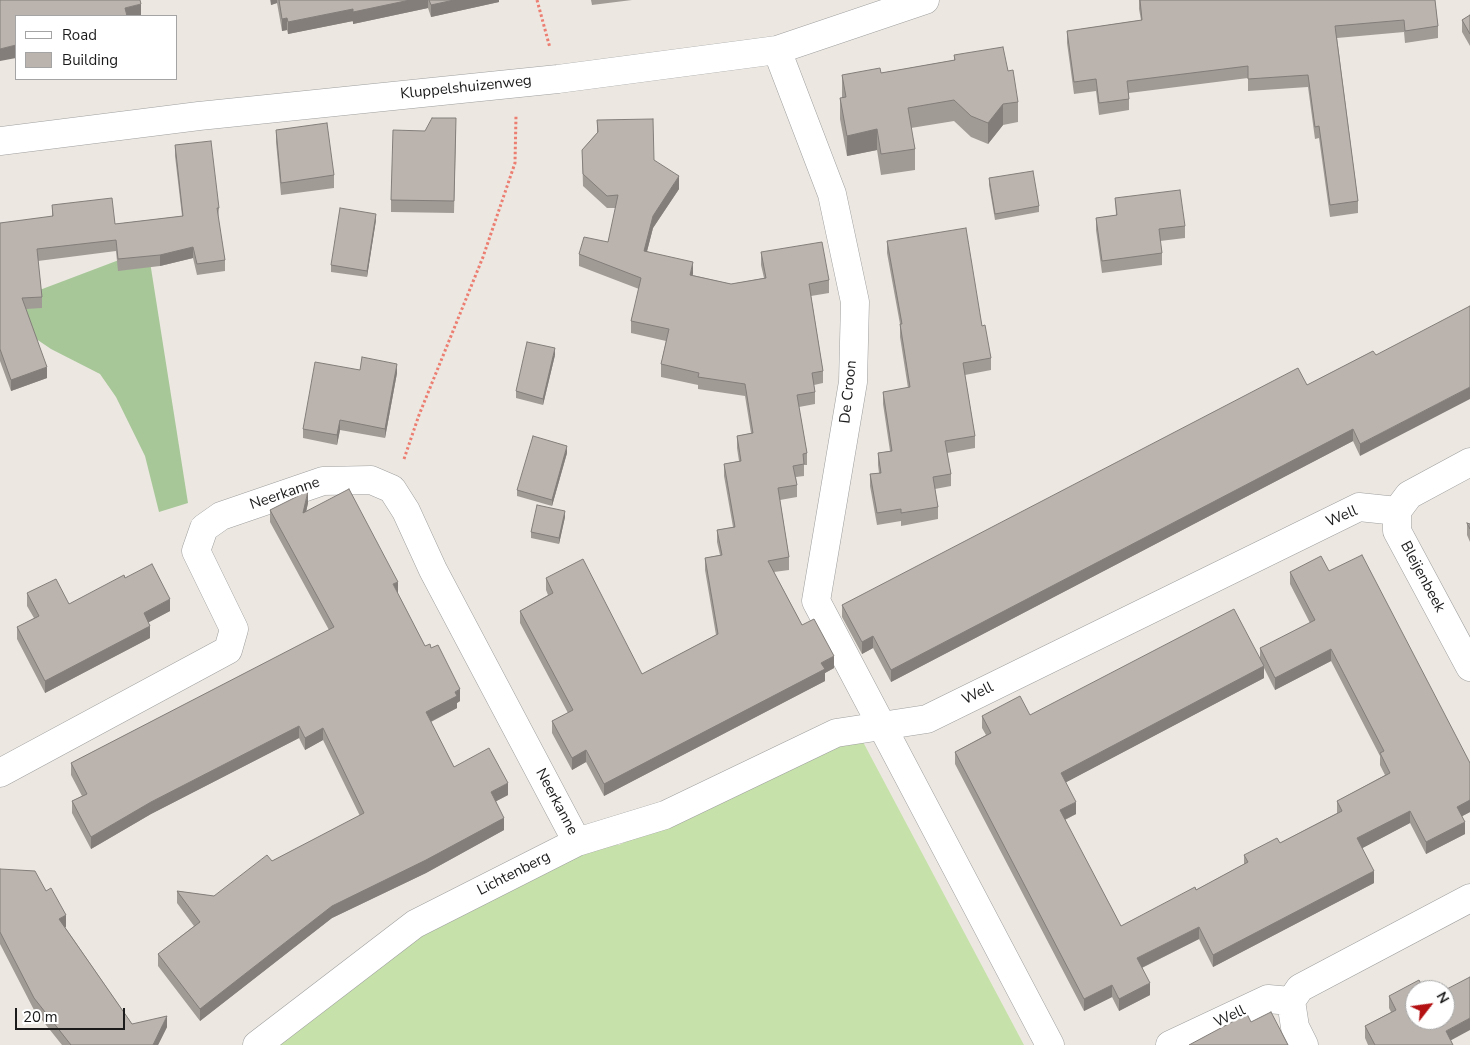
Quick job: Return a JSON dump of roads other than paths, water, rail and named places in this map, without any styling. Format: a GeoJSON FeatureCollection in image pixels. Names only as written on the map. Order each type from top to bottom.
{"type":"FeatureCollection","features":[{"type":"Feature","properties":{"kind":"street","name":"Kluppelshuizenweg"},"geometry":{"type":"LineString","coordinates":[[0,141],[199,116],[517,83],[777,50],[926,0]]}},
{"type":"Feature","properties":{"kind":"street","name":"De Croon"},"geometry":{"type":"LineString","coordinates":[[777,50],[832,194],[855,302],[853,382],[816,601],[882,727]]}},
{"type":"Feature","properties":{"kind":"street"},"geometry":{"type":"LineString","coordinates":[[1397,511],[1409,495],[1470,462]]}},
{"type":"Feature","properties":{"kind":"street","name":"Neerkanne"},"geometry":{"type":"LineString","coordinates":[[0,772],[228,650],[234,629],[196,551],[204,528],[221,516],[323,481],[371,480],[392,489],[406,511],[433,570],[577,842]]}},
{"type":"Feature","properties":{"kind":"street","name":"Well"},"geometry":{"type":"LineString","coordinates":[[882,727],[927,719],[1359,508],[1397,511]]}},
{"type":"Feature","properties":{"kind":"street","name":"Bleijenbeek"},"geometry":{"type":"LineString","coordinates":[[1397,511],[1397,531],[1470,667]]}},
{"type":"Feature","properties":{"kind":"street","name":"Lichtenberg"},"geometry":{"type":"LineString","coordinates":[[257,1045],[415,924],[577,842],[665,815],[836,734],[882,727]]}},
{"type":"Feature","properties":{"kind":"street"},"geometry":{"type":"LineString","coordinates":[[882,727],[1050,1045]]}},
{"type":"Feature","properties":{"kind":"street"},"geometry":{"type":"LineString","coordinates":[[1304,1045],[1295,1027],[1291,1001],[1300,988],[1470,898]]}},
{"type":"Feature","properties":{"kind":"street","name":"Well"},"geometry":{"type":"LineString","coordinates":[[1170,1045],[1268,999],[1291,1001]]}}]}
